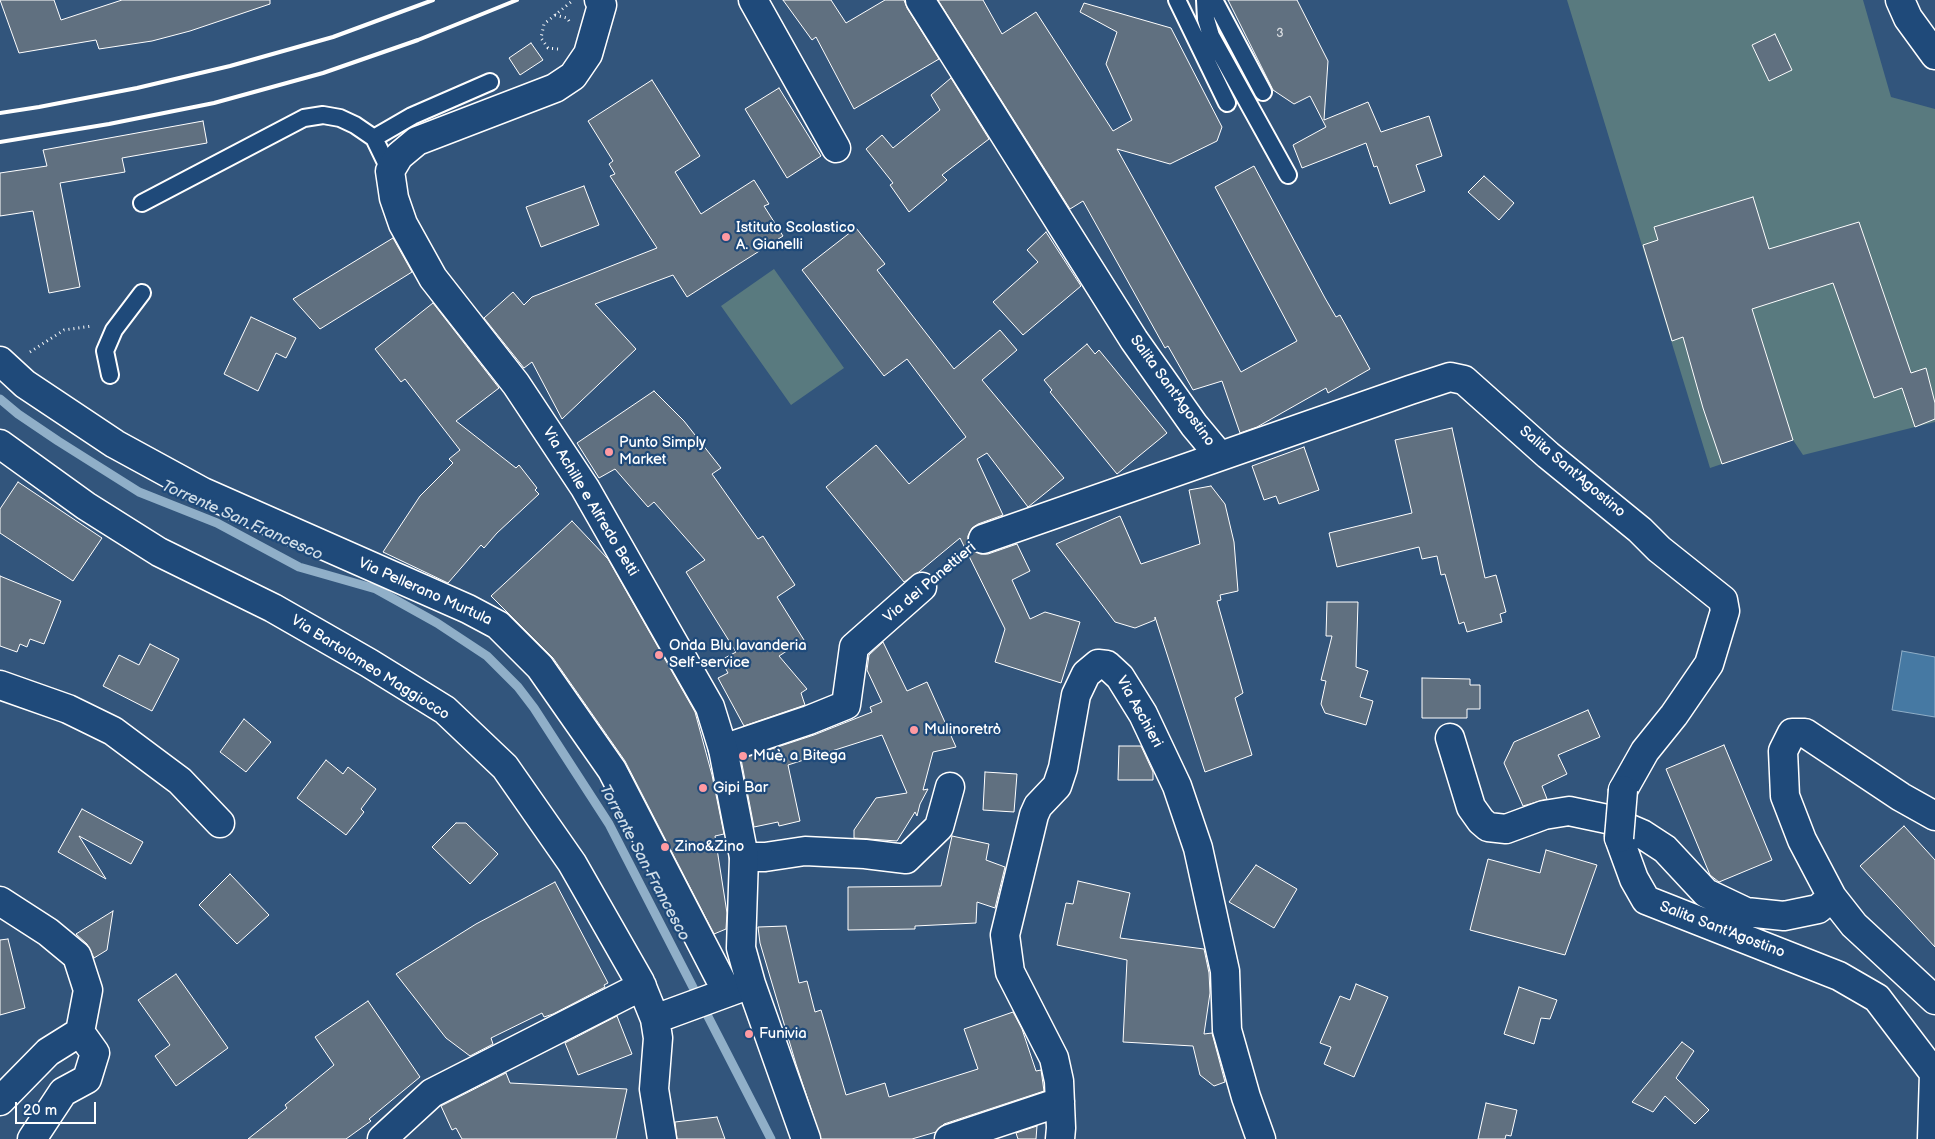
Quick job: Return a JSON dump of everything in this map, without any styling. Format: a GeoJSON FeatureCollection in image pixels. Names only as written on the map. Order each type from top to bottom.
{"type":"FeatureCollection","features":[{"type":"Feature","properties":{"kind":"street"},"geometry":{"type":"LineString","coordinates":[[753,0],[836,148]]}},
{"type":"Feature","properties":{"kind":"street","name":"Salita Sant'Agostino"},"geometry":{"type":"LineString","coordinates":[[920,0],[1134,340],[1194,425],[1219,455],[1450,377],[1464,380],[1548,455],[1640,530],[1659,549],[1723,600],[1725,611],[1709,664],[1646,752],[1623,790],[1619,838],[1634,879],[1646,900],[1839,976],[1877,998],[1934,1073],[1932,1139]]}},
{"type":"Feature","properties":{"kind":"street"},"geometry":{"type":"LineString","coordinates":[[1900,0],[1908,18],[1935,55]]}},
{"type":"Feature","properties":{"kind":"street"},"geometry":{"type":"LineString","coordinates":[[390,171],[399,156],[417,141],[554,88],[573,76],[588,54],[603,2]]}},
{"type":"Feature","properties":{"kind":"street","name":"Via Achille e Alfredo Betti"},"geometry":{"type":"LineString","coordinates":[[390,171],[394,198],[403,224],[433,278],[516,384],[585,488],[710,707],[723,749],[744,857],[739,988],[806,1139]]}},
{"type":"Feature","properties":{"kind":"street","name":"Via Pellerano Murtula"},"geometry":{"type":"LineString","coordinates":[[4,366],[25,384],[115,444],[203,492],[498,624],[540,667],[612,770],[739,988]]}},
{"type":"Feature","properties":{"kind":"street","name":"Via Bartolomeo Maggiocco"},"geometry":{"type":"LineString","coordinates":[[0,444],[86,506],[159,552],[273,608],[369,663],[445,710],[506,767],[572,863],[660,1017],[654,1089]]}},
{"type":"Feature","properties":{"kind":"street","name":"Via dei Panettieri"},"geometry":{"type":"LineString","coordinates":[[983,539],[1121,492],[1219,455]]}},
{"type":"Feature","properties":{"kind":"street","name":"Via dei Panettieri"},"geometry":{"type":"LineString","coordinates":[[723,749],[809,720],[846,705],[854,647],[922,587]]}},
{"type":"Feature","properties":{"kind":"street","name":"Via Aschieri"},"geometry":{"type":"LineString","coordinates":[[1060,1139],[1059,1081],[1054,1058],[1010,972],[1005,935],[1034,815],[1038,806],[1056,786],[1063,768],[1076,695],[1086,674],[1098,664],[1107,665],[1120,676],[1143,714],[1177,786],[1198,848],[1225,970],[1228,1030],[1246,1097],[1261,1139]]}},
{"type":"Feature","properties":{"kind":"street"},"geometry":{"type":"LineString","coordinates":[[0,685],[68,709],[113,731],[180,781],[220,823]]}},
{"type":"Feature","properties":{"kind":"street"},"geometry":{"type":"LineString","coordinates":[[1935,816],[1901,797],[1804,733],[1792,733],[1783,751],[1785,796],[1802,840],[1832,897],[1854,925],[1935,1000]]}},
{"type":"Feature","properties":{"kind":"street"},"geometry":{"type":"LineString","coordinates":[[1450,738],[1471,807],[1481,821],[1488,826],[1506,829],[1544,815],[1569,811],[1607,819],[1642,834],[1665,849],[1706,893],[1746,912],[1784,916],[1818,909],[1832,897]]}},
{"type":"Feature","properties":{"kind":"street"},"geometry":{"type":"LineString","coordinates":[[744,857],[765,857],[805,851],[865,854],[906,859],[939,827],[950,788]]}},
{"type":"Feature","properties":{"kind":"street"},"geometry":{"type":"LineString","coordinates":[[0,901],[48,932],[77,956],[88,990],[80,1032],[95,1053],[87,1079],[63,1092],[32,1139]]}},
{"type":"Feature","properties":{"kind":"street"},"geometry":{"type":"LineString","coordinates":[[382,1139],[432,1092],[642,986]]}},
{"type":"Feature","properties":{"kind":"street"},"geometry":{"type":"LineString","coordinates":[[660,1017],[739,988]]}},
{"type":"Feature","properties":{"kind":"street"},"geometry":{"type":"LineString","coordinates":[[0,1101],[48,1052],[80,1032]]}},
{"type":"Feature","properties":{"kind":"street"},"geometry":{"type":"LineString","coordinates":[[645,1139],[654,1089]]}},
{"type":"Feature","properties":{"kind":"street"},"geometry":{"type":"LineString","coordinates":[[654,1089],[662,1139]]}},
{"type":"Feature","properties":{"kind":"street"},"geometry":{"type":"LineString","coordinates":[[949,1139],[1060,1102]]}},
{"type":"Feature","properties":{"kind":"lane"},"geometry":{"type":"LineString","coordinates":[[1177,0],[1227,103]]}},
{"type":"Feature","properties":{"kind":"lane"},"geometry":{"type":"LineString","coordinates":[[1205,0],[1206,19],[1211,36],[1288,175]]}},
{"type":"Feature","properties":{"kind":"lane"},"geometry":{"type":"LineString","coordinates":[[1214,0],[1263,92]]}},
{"type":"Feature","properties":{"kind":"lane"},"geometry":{"type":"LineString","coordinates":[[374,138],[412,116],[490,82]]}},
{"type":"Feature","properties":{"kind":"lane"},"geometry":{"type":"LineString","coordinates":[[142,203],[304,118],[323,115],[340,118],[355,124],[374,138],[390,171]]}},
{"type":"Feature","properties":{"kind":"lane"},"geometry":{"type":"LineString","coordinates":[[110,375],[105,351],[114,330],[142,293]]}},
{"type":"Feature","properties":{"kind":"path"},"geometry":{"type":"LineString","coordinates":[[564,49],[548,48],[541,38],[544,24],[574,0]]}},
{"type":"Feature","properties":{"kind":"path"},"geometry":{"type":"LineString","coordinates":[[4,366],[64,330]]}},
{"type":"Feature","properties":{"kind":"path","name":"Via dei Panettieri"},"geometry":{"type":"LineString","coordinates":[[922,587],[983,539]]}},
{"type":"Feature","properties":{"kind":"green space"},"geometry":{"type":"Polygon","coordinates":[[[1567,0],[1863,0],[1891,97],[1935,109],[1935,422],[1803,455],[1793,440],[1710,468],[1567,0]]]}},
{"type":"Feature","properties":{"kind":"green space"},"geometry":{"type":"Polygon","coordinates":[[[774,269],[844,368],[791,405],[721,306],[774,269]]]}},
{"type":"Feature","properties":{"kind":"water"},"geometry":{"type":"Polygon","coordinates":[[[1902,651],[1935,657],[1935,717],[1892,710],[1902,651]]]}},
{"type":"Feature","properties":{"kind":"building"},"geometry":{"type":"Polygon","coordinates":[[[0,0],[54,0],[61,20],[122,0],[270,0],[270,4],[190,31],[152,41],[99,49],[96,40],[19,53],[0,0]]]}},
{"type":"Feature","properties":{"kind":"building"},"geometry":{"type":"Polygon","coordinates":[[[783,0],[831,0],[846,23],[885,0],[904,0],[907,8],[939,59],[854,109],[816,37],[812,40],[783,0]]]}},
{"type":"Feature","properties":{"kind":"building"},"geometry":{"type":"Polygon","coordinates":[[[938,0],[983,0],[1002,34],[1036,12],[1113,131],[1132,120],[1106,64],[1117,32],[1080,12],[1084,3],[1171,28],[1222,127],[1217,141],[1170,164],[1117,149],[1241,372],[1297,341],[1215,187],[1254,166],[1325,298],[1336,317],[1340,315],[1370,369],[1328,393],[1326,388],[1257,427],[1240,433],[1222,381],[1193,390],[1168,346],[1165,348],[1083,201],[1070,209],[938,0]]]}},
{"type":"Feature","properties":{"kind":"building"},"geometry":{"type":"Polygon","coordinates":[[[1228,0],[1297,0],[1328,61],[1324,120],[1368,102],[1381,132],[1429,116],[1442,156],[1416,165],[1425,191],[1390,204],[1377,166],[1374,167],[1366,143],[1302,168],[1293,145],[1326,127],[1310,96],[1294,104],[1273,90],[1228,0]]]}},
{"type":"Feature","properties":{"kind":"building"},"geometry":{"type":"Polygon","coordinates":[[[1775,34],[1792,70],[1769,81],[1752,45],[1775,34]]]}},
{"type":"Feature","properties":{"kind":"building"},"geometry":{"type":"Polygon","coordinates":[[[531,43],[543,60],[520,75],[509,58],[531,43]]]}},
{"type":"Feature","properties":{"kind":"building"},"geometry":{"type":"Polygon","coordinates":[[[951,78],[989,139],[942,175],[947,180],[909,212],[890,185],[893,183],[866,149],[882,135],[893,148],[940,110],[931,95],[951,78]]]}},
{"type":"Feature","properties":{"kind":"building"},"geometry":{"type":"Polygon","coordinates":[[[652,80],[700,156],[675,172],[701,214],[754,180],[769,204],[764,206],[783,236],[687,297],[673,275],[595,304],[636,349],[562,419],[532,362],[524,368],[484,318],[513,292],[524,305],[532,297],[657,248],[610,176],[615,174],[609,164],[613,161],[588,121],[652,80]]]}},
{"type":"Feature","properties":{"kind":"building"},"geometry":{"type":"Polygon","coordinates":[[[779,88],[821,156],[787,178],[745,109],[779,88]]]}},
{"type":"Feature","properties":{"kind":"building"},"geometry":{"type":"Polygon","coordinates":[[[203,121],[207,143],[122,158],[125,172],[60,183],[80,287],[49,293],[33,211],[0,216],[0,173],[47,166],[43,150],[203,121]]]}},
{"type":"Feature","properties":{"kind":"building"},"geometry":{"type":"Polygon","coordinates":[[[1484,176],[1514,203],[1499,220],[1468,192],[1484,176]]]}},
{"type":"Feature","properties":{"kind":"building"},"geometry":{"type":"Polygon","coordinates":[[[584,186],[599,225],[541,247],[526,207],[584,186]]]}},
{"type":"Feature","properties":{"kind":"building"},"geometry":{"type":"Polygon","coordinates":[[[1753,197],[1769,249],[1859,222],[1911,373],[1926,368],[1935,403],[1935,419],[1915,427],[1902,388],[1874,398],[1833,283],[1752,309],[1793,440],[1722,464],[1703,408],[1683,337],[1672,341],[1643,245],[1658,240],[1654,227],[1753,197]]]}},
{"type":"Feature","properties":{"kind":"building"},"geometry":{"type":"Polygon","coordinates":[[[856,228],[885,264],[877,270],[954,369],[1000,330],[1017,350],[982,380],[1064,478],[1028,507],[987,453],[977,459],[1003,515],[972,528],[968,536],[968,544],[972,550],[981,554],[988,554],[1017,544],[1030,571],[1012,580],[1030,619],[1045,612],[1080,622],[1061,683],[995,662],[1005,629],[960,538],[904,582],[826,487],[876,445],[909,484],[966,437],[907,359],[884,376],[802,270],[856,228]]]}},
{"type":"Feature","properties":{"kind":"building"},"geometry":{"type":"Polygon","coordinates":[[[1046,232],[1081,286],[1023,335],[993,302],[1038,262],[1027,250],[1046,232]]]}},
{"type":"Feature","properties":{"kind":"building"},"geometry":{"type":"Polygon","coordinates":[[[393,238],[412,272],[320,329],[293,299],[393,238]]]}},
{"type":"Feature","properties":{"kind":"building"},"geometry":{"type":"Polygon","coordinates":[[[433,303],[499,388],[456,421],[516,468],[519,465],[537,488],[535,490],[539,494],[497,533],[484,548],[481,545],[448,583],[383,552],[420,496],[453,463],[449,459],[460,450],[405,379],[401,382],[375,349],[433,303]]]}},
{"type":"Feature","properties":{"kind":"building"},"geometry":{"type":"Polygon","coordinates":[[[251,317],[296,338],[286,358],[276,353],[258,391],[224,374],[251,317]]]}},
{"type":"Feature","properties":{"kind":"building"},"geometry":{"type":"Polygon","coordinates":[[[1087,344],[1095,354],[1099,350],[1167,433],[1117,474],[1050,392],[1052,390],[1044,380],[1087,344]]]}},
{"type":"Feature","properties":{"kind":"building"},"geometry":{"type":"Polygon","coordinates":[[[654,391],[684,421],[721,468],[712,474],[758,539],[763,536],[795,585],[777,597],[804,640],[779,656],[807,689],[801,693],[805,705],[744,726],[718,678],[728,673],[721,660],[736,652],[686,572],[705,560],[654,502],[648,507],[615,469],[599,478],[577,443],[654,391]]]}},
{"type":"Feature","properties":{"kind":"building"},"geometry":{"type":"Polygon","coordinates":[[[1452,428],[1485,578],[1496,575],[1506,612],[1500,614],[1502,622],[1467,632],[1464,622],[1459,624],[1445,574],[1441,575],[1437,556],[1422,559],[1419,547],[1337,567],[1329,533],[1412,513],[1395,440],[1452,428]]]}},
{"type":"Feature","properties":{"kind":"building"},"geometry":{"type":"Polygon","coordinates":[[[1304,447],[1319,490],[1279,504],[1276,496],[1264,500],[1252,466],[1304,447]]]}},
{"type":"Feature","properties":{"kind":"building"},"geometry":{"type":"Polygon","coordinates":[[[18,482],[102,538],[73,581],[0,533],[0,509],[18,482]]]}},
{"type":"Feature","properties":{"kind":"building"},"geometry":{"type":"Polygon","coordinates":[[[1211,486],[1225,504],[1234,542],[1238,591],[1220,595],[1221,600],[1217,601],[1243,693],[1235,698],[1252,755],[1205,772],[1155,617],[1155,620],[1135,628],[1115,622],[1056,544],[1120,516],[1141,564],[1200,544],[1189,490],[1211,486]]]}},
{"type":"Feature","properties":{"kind":"building"},"geometry":{"type":"Polygon","coordinates":[[[572,521],[608,559],[695,712],[712,775],[724,834],[715,836],[727,913],[726,929],[714,934],[625,761],[553,658],[491,596],[572,521]]]}},
{"type":"Feature","properties":{"kind":"building"},"geometry":{"type":"Polygon","coordinates":[[[0,576],[61,601],[44,644],[30,639],[27,647],[20,644],[17,652],[0,646],[0,576]]]}},
{"type":"Feature","properties":{"kind":"building"},"geometry":{"type":"Polygon","coordinates":[[[1327,602],[1358,602],[1356,667],[1368,671],[1360,697],[1373,701],[1366,725],[1325,713],[1321,704],[1326,681],[1321,680],[1332,636],[1326,636],[1327,602]]]}},
{"type":"Feature","properties":{"kind":"building"},"geometry":{"type":"Polygon","coordinates":[[[883,642],[907,691],[927,682],[956,747],[933,752],[923,790],[928,789],[920,804],[917,816],[915,812],[897,841],[854,838],[854,830],[876,798],[907,793],[882,735],[788,765],[800,821],[779,826],[778,822],[754,827],[741,759],[814,735],[872,712],[870,707],[882,702],[867,670],[869,655],[883,642]]]}},
{"type":"Feature","properties":{"kind":"building"},"geometry":{"type":"Polygon","coordinates":[[[150,644],[179,659],[152,711],[103,686],[119,655],[139,665],[150,644]]]}},
{"type":"Feature","properties":{"kind":"building"},"geometry":{"type":"Polygon","coordinates":[[[1422,678],[1470,679],[1470,685],[1480,685],[1480,709],[1467,709],[1467,718],[1422,718],[1422,678]]]}},
{"type":"Feature","properties":{"kind":"building"},"geometry":{"type":"Polygon","coordinates":[[[1588,710],[1600,737],[1558,755],[1567,774],[1542,786],[1547,799],[1523,806],[1504,763],[1514,742],[1588,710]]]}},
{"type":"Feature","properties":{"kind":"building"},"geometry":{"type":"Polygon","coordinates":[[[244,719],[271,742],[246,772],[220,752],[244,719]]]}},
{"type":"Feature","properties":{"kind":"building"},"geometry":{"type":"Polygon","coordinates":[[[1724,745],[1772,860],[1719,882],[1710,875],[1666,769],[1724,745]]]}},
{"type":"Feature","properties":{"kind":"building"},"geometry":{"type":"Polygon","coordinates":[[[1119,746],[1141,746],[1153,772],[1153,780],[1118,780],[1119,746]]]}},
{"type":"Feature","properties":{"kind":"building"},"geometry":{"type":"Polygon","coordinates":[[[326,760],[343,774],[348,767],[376,789],[361,809],[364,812],[346,835],[297,798],[326,760]]]}},
{"type":"Feature","properties":{"kind":"building"},"geometry":{"type":"Polygon","coordinates":[[[985,772],[1017,774],[1014,812],[983,810],[985,772]]]}},
{"type":"Feature","properties":{"kind":"building"},"geometry":{"type":"Polygon","coordinates":[[[82,809],[143,842],[131,864],[79,836],[106,879],[58,852],[82,809]]]}},
{"type":"Feature","properties":{"kind":"building"},"geometry":{"type":"Polygon","coordinates":[[[456,823],[466,823],[498,854],[470,884],[432,847],[456,823]]]}},
{"type":"Feature","properties":{"kind":"building"},"geometry":{"type":"Polygon","coordinates":[[[1904,826],[1935,860],[1935,947],[1860,866],[1904,826]]]}},
{"type":"Feature","properties":{"kind":"building"},"geometry":{"type":"Polygon","coordinates":[[[952,836],[989,844],[986,860],[1005,867],[995,908],[977,902],[976,923],[915,926],[915,929],[848,930],[848,887],[941,886],[952,836]]]}},
{"type":"Feature","properties":{"kind":"building"},"geometry":{"type":"Polygon","coordinates":[[[1546,850],[1597,865],[1565,955],[1470,930],[1488,859],[1540,873],[1546,850]]]}},
{"type":"Feature","properties":{"kind":"building"},"geometry":{"type":"Polygon","coordinates":[[[1256,865],[1297,889],[1274,928],[1229,902],[1256,865]]]}},
{"type":"Feature","properties":{"kind":"building"},"geometry":{"type":"Polygon","coordinates":[[[230,874],[269,915],[237,944],[199,905],[230,874]]]}},
{"type":"Feature","properties":{"kind":"building"},"geometry":{"type":"Polygon","coordinates":[[[1078,881],[1130,893],[1120,938],[1204,949],[1209,973],[1210,993],[1204,1034],[1212,1033],[1225,1082],[1214,1086],[1200,1075],[1193,1046],[1123,1042],[1127,960],[1057,945],[1066,903],[1073,904],[1078,881]]]}},
{"type":"Feature","properties":{"kind":"building"},"geometry":{"type":"Polygon","coordinates":[[[555,882],[608,983],[604,985],[605,987],[553,1014],[544,1017],[542,1013],[491,1038],[493,1044],[470,1056],[446,1038],[396,974],[476,924],[555,882]]]}},
{"type":"Feature","properties":{"kind":"building"},"geometry":{"type":"Polygon","coordinates":[[[113,911],[107,950],[94,958],[87,944],[76,934],[113,911]]]}},
{"type":"Feature","properties":{"kind":"building"},"geometry":{"type":"Polygon","coordinates":[[[786,926],[799,983],[807,981],[815,1012],[821,1010],[846,1095],[885,1083],[889,1097],[978,1069],[964,1029],[1013,1012],[1022,1029],[1036,1071],[1041,1070],[1044,1091],[944,1124],[936,1132],[912,1139],[821,1139],[796,1064],[760,943],[758,927],[786,926]]]}},
{"type":"Feature","properties":{"kind":"building"},"geometry":{"type":"Polygon","coordinates":[[[8,939],[25,1008],[0,1015],[0,940],[8,939]]]}},
{"type":"Feature","properties":{"kind":"building"},"geometry":{"type":"Polygon","coordinates":[[[176,974],[228,1048],[176,1086],[155,1056],[170,1045],[138,1000],[176,974]]]}},
{"type":"Feature","properties":{"kind":"building"},"geometry":{"type":"Polygon","coordinates":[[[1356,984],[1388,997],[1354,1077],[1324,1064],[1331,1047],[1320,1043],[1340,996],[1350,1000],[1356,984]]]}},
{"type":"Feature","properties":{"kind":"building"},"geometry":{"type":"Polygon","coordinates":[[[1519,987],[1557,1000],[1550,1019],[1541,1018],[1534,1044],[1504,1034],[1519,987]]]}},
{"type":"Feature","properties":{"kind":"building"},"geometry":{"type":"Polygon","coordinates":[[[368,1001],[420,1077],[369,1119],[371,1121],[346,1139],[248,1139],[287,1108],[285,1105],[334,1065],[315,1037],[368,1001]]]}},
{"type":"Feature","properties":{"kind":"building"},"geometry":{"type":"Polygon","coordinates":[[[617,1016],[632,1054],[578,1075],[565,1043],[617,1016]]]}},
{"type":"Feature","properties":{"kind":"building"},"geometry":{"type":"Polygon","coordinates":[[[1682,1042],[1694,1051],[1676,1078],[1709,1110],[1695,1124],[1665,1096],[1653,1112],[1632,1102],[1682,1042]]]}},
{"type":"Feature","properties":{"kind":"building"},"geometry":{"type":"Polygon","coordinates":[[[506,1073],[510,1083],[627,1089],[616,1139],[462,1139],[456,1128],[452,1130],[441,1106],[506,1073]]]}},
{"type":"Feature","properties":{"kind":"building"},"geometry":{"type":"Polygon","coordinates":[[[1486,1103],[1517,1110],[1511,1136],[1506,1135],[1505,1139],[1478,1139],[1486,1103]]]}},
{"type":"Feature","properties":{"kind":"building"},"geometry":{"type":"Polygon","coordinates":[[[717,1117],[725,1139],[677,1139],[675,1122],[717,1117]]]}},
{"type":"Feature","properties":{"kind":"building"},"geometry":{"type":"Polygon","coordinates":[[[1037,1126],[1036,1139],[1018,1139],[1016,1133],[1037,1126]]]}},
{"type":"Feature","properties":{"kind":"waterway","name":"Torrente San Francesco"},"geometry":{"type":"LineString","coordinates":[[0,399],[18,414],[58,441],[139,492],[217,523],[299,567],[376,589],[437,623],[487,656],[518,687],[534,708],[609,824],[771,1139]]}},
{"type":"Feature","properties":{"kind":"railway"},"geometry":{"type":"LineString","coordinates":[[0,113],[137,88],[230,66],[333,37],[433,0]]}},
{"type":"Feature","properties":{"kind":"railway"},"geometry":{"type":"LineString","coordinates":[[0,142],[109,124],[214,103],[323,73],[418,40],[517,0]]}},
{"type":"Feature","properties":{"kind":"place","name":"Istituto Scolastico A. Gianelli"},"geometry":{"type":"Point","coordinates":[726,237]}},
{"type":"Feature","properties":{"kind":"place","name":"Punto Simply Market"},"geometry":{"type":"Point","coordinates":[609,452]}},
{"type":"Feature","properties":{"kind":"place","name":"Onda Blu lavanderia Self-service"},"geometry":{"type":"Point","coordinates":[659,655]}},
{"type":"Feature","properties":{"kind":"place","name":"Mulinoretrò"},"geometry":{"type":"Point","coordinates":[914,730]}},
{"type":"Feature","properties":{"kind":"place","name":"Muè, a Bitega"},"geometry":{"type":"Point","coordinates":[743,756]}},
{"type":"Feature","properties":{"kind":"place","name":"Gipi Bar"},"geometry":{"type":"Point","coordinates":[703,788]}},
{"type":"Feature","properties":{"kind":"place","name":"Zino&Zino"},"geometry":{"type":"Point","coordinates":[665,847]}},
{"type":"Feature","properties":{"kind":"place","name":"Funivia"},"geometry":{"type":"Point","coordinates":[749,1034]}}]}
